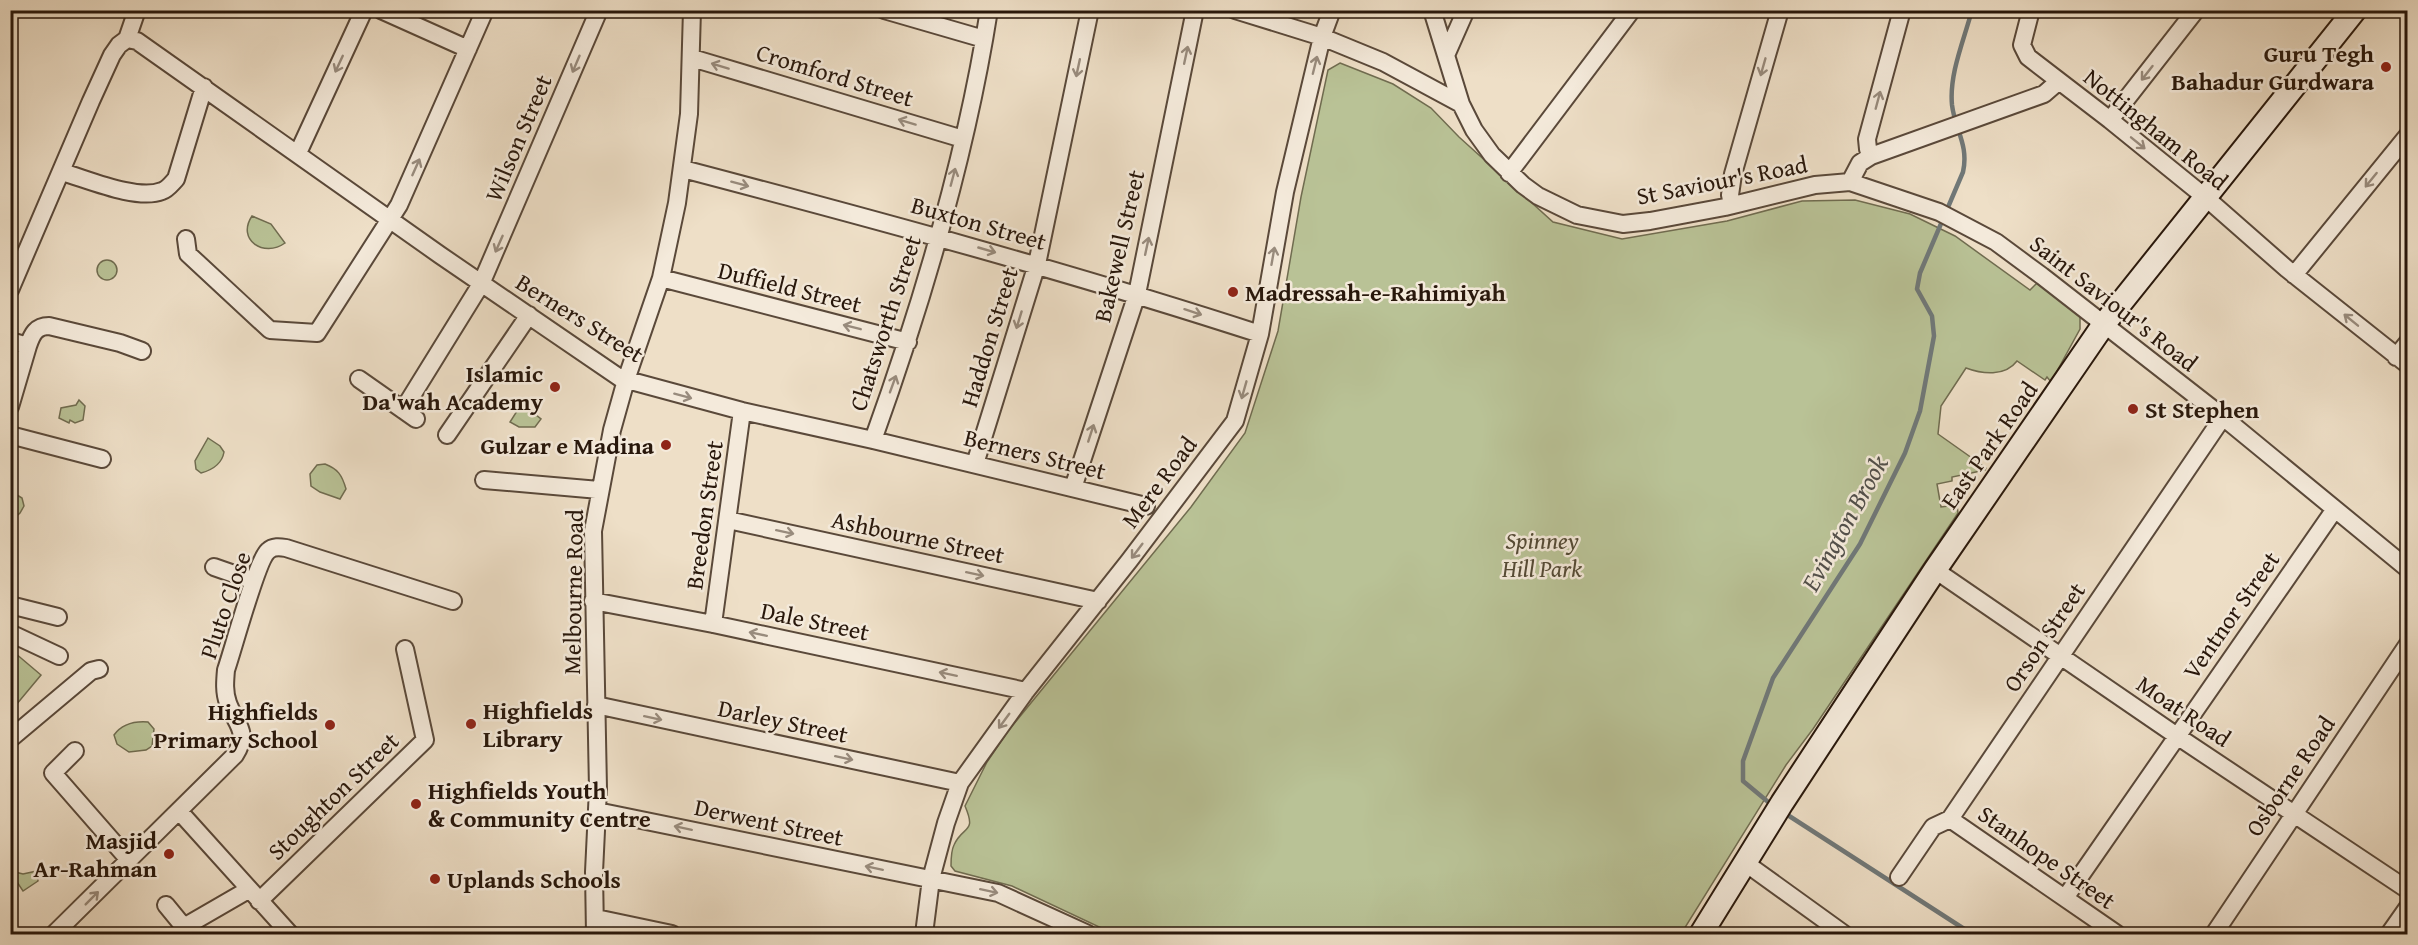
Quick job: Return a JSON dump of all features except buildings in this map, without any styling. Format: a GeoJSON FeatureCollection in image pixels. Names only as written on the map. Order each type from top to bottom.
{"type":"FeatureCollection","features":[{"type":"Feature","properties":{"kind":"main road","name":"East Park Road"},"geometry":{"type":"LineString","coordinates":[[1701,934],[1744,862],[1935,570],[2104,324],[2355,10]]}},
{"type":"Feature","properties":{"kind":"street"},"geometry":{"type":"LineString","coordinates":[[10,290],[91,101],[112,55],[127,39],[137,10]]}},
{"type":"Feature","properties":{"kind":"street"},"geometry":{"type":"LineString","coordinates":[[298,153],[364,10]]}},
{"type":"Feature","properties":{"kind":"street"},"geometry":{"type":"LineString","coordinates":[[381,10],[468,50]]}},
{"type":"Feature","properties":{"kind":"street"},"geometry":{"type":"LineString","coordinates":[[186,239],[188,254],[270,330],[317,333],[399,206],[485,10]]}},
{"type":"Feature","properties":{"kind":"street","name":"Wilson Street"},"geometry":{"type":"LineString","coordinates":[[359,379],[410,414],[481,284],[599,10]]}},
{"type":"Feature","properties":{"kind":"street","name":"Melbourne Road"},"geometry":{"type":"LineString","coordinates":[[595,926],[594,872],[597,811],[592,531],[599,490],[626,380],[661,278],[683,169],[689,114],[692,10]]}},
{"type":"Feature","properties":{"kind":"street"},"geometry":{"type":"LineString","coordinates":[[884,10],[984,39]]}},
{"type":"Feature","properties":{"kind":"street","name":"Chatsworth Street"},"geometry":{"type":"LineString","coordinates":[[873,440],[908,342],[938,236],[963,139],[989,10]]}},
{"type":"Feature","properties":{"kind":"street","name":"Haddon Street"},"geometry":{"type":"LineString","coordinates":[[975,464],[1037,264],[1090,10]]}},
{"type":"Feature","properties":{"kind":"street","name":"Bakewell Street"},"geometry":{"type":"LineString","coordinates":[[1073,488],[1137,294],[1195,10]]}},
{"type":"Feature","properties":{"kind":"street"},"geometry":{"type":"LineString","coordinates":[[1235,10],[1322,37],[1383,63],[1461,104]]}},
{"type":"Feature","properties":{"kind":"street","name":"Mere Road"},"geometry":{"type":"LineString","coordinates":[[924,934],[931,879],[946,823],[960,783],[1026,691],[1098,602],[1235,421],[1260,334],[1285,192],[1322,37],[1332,10]]}},
{"type":"Feature","properties":{"kind":"street","name":"St Saviour's Road"},"geometry":{"type":"LineString","coordinates":[[1432,10],[1461,104],[1474,130],[1492,155],[1509,173],[1538,196],[1576,215],[1623,224],[1650,221],[1732,205],[1815,185],[1850,182],[1946,215]]}},
{"type":"Feature","properties":{"kind":"street"},"geometry":{"type":"LineString","coordinates":[[1447,53],[1466,10]]}},
{"type":"Feature","properties":{"kind":"street"},"geometry":{"type":"LineString","coordinates":[[1509,173],[1632,10]]}},
{"type":"Feature","properties":{"kind":"street"},"geometry":{"type":"LineString","coordinates":[[1732,205],[1730,195],[1733,174],[1780,10]]}},
{"type":"Feature","properties":{"kind":"street"},"geometry":{"type":"LineString","coordinates":[[1871,156],[1867,139],[1902,10]]}},
{"type":"Feature","properties":{"kind":"street"},"geometry":{"type":"LineString","coordinates":[[2031,10],[2023,39],[2024,52],[2059,81]]}},
{"type":"Feature","properties":{"kind":"street"},"geometry":{"type":"LineString","coordinates":[[2110,120],[2196,10]]}},
{"type":"Feature","properties":{"kind":"street","name":"Berners Street"},"geometry":{"type":"LineString","coordinates":[[127,39],[137,41],[481,284],[626,380],[742,411],[1146,506]]}},
{"type":"Feature","properties":{"kind":"street","name":"Cromford Street"},"geometry":{"type":"LineString","coordinates":[[692,58],[963,139]]}},
{"type":"Feature","properties":{"kind":"street","name":"Nottingham Road"},"geometry":{"type":"LineString","coordinates":[[1850,182],[1860,163],[1871,156],[2044,94],[2059,81],[2205,197],[2295,275],[2402,361]]}},
{"type":"Feature","properties":{"kind":"street"},"geometry":{"type":"LineString","coordinates":[[62,172],[130,192],[146,194],[160,192],[169,187],[176,179],[204,87]]}},
{"type":"Feature","properties":{"kind":"street"},"geometry":{"type":"LineString","coordinates":[[2295,275],[2408,135]]}},
{"type":"Feature","properties":{"kind":"street","name":"Buxton Street"},"geometry":{"type":"LineString","coordinates":[[683,169],[1037,264],[1260,334]]}},
{"type":"Feature","properties":{"kind":"street","name":"Saint Saviour's Road"},"geometry":{"type":"LineString","coordinates":[[1946,215],[1996,242],[2104,324],[2223,417],[2408,569]]}},
{"type":"Feature","properties":{"kind":"street","name":"Duffield Street"},"geometry":{"type":"LineString","coordinates":[[661,278],[908,342]]}},
{"type":"Feature","properties":{"kind":"street"},"geometry":{"type":"LineString","coordinates":[[447,435],[530,315]]}},
{"type":"Feature","properties":{"kind":"street"},"geometry":{"type":"LineString","coordinates":[[10,407],[32,333],[38,328],[49,326],[120,342],[142,351]]}},
{"type":"Feature","properties":{"kind":"street"},"geometry":{"type":"LineString","coordinates":[[10,341],[28,346]]}},
{"type":"Feature","properties":{"kind":"street"},"geometry":{"type":"LineString","coordinates":[[2402,361],[2408,342]]}},
{"type":"Feature","properties":{"kind":"street","name":"Breedon Street"},"geometry":{"type":"LineString","coordinates":[[713,624],[742,411]]}},
{"type":"Feature","properties":{"kind":"street","name":"Orson Street"},"geometry":{"type":"LineString","coordinates":[[1899,877],[1933,827],[1950,819],[2223,417]]}},
{"type":"Feature","properties":{"kind":"street"},"geometry":{"type":"LineString","coordinates":[[10,435],[102,459]]}},
{"type":"Feature","properties":{"kind":"street"},"geometry":{"type":"LineString","coordinates":[[484,480],[599,490]]}},
{"type":"Feature","properties":{"kind":"street","name":"Ventnor Street"},"geometry":{"type":"LineString","coordinates":[[2066,898],[2335,509]]}},
{"type":"Feature","properties":{"kind":"street","name":"Ashbourne Street"},"geometry":{"type":"LineString","coordinates":[[728,520],[1098,602]]}},
{"type":"Feature","properties":{"kind":"street","name":"Pluto Close"},"geometry":{"type":"LineString","coordinates":[[178,811],[235,755],[241,744],[242,733],[228,703],[224,684],[226,670],[262,557],[272,548],[279,547],[453,601]]}},
{"type":"Feature","properties":{"kind":"street"},"geometry":{"type":"LineString","coordinates":[[214,567],[254,580]]}},
{"type":"Feature","properties":{"kind":"street","name":"Moat Road"},"geometry":{"type":"LineString","coordinates":[[1935,570],[2176,736],[2408,890]]}},
{"type":"Feature","properties":{"kind":"street","name":"Dale Street"},"geometry":{"type":"LineString","coordinates":[[593,601],[713,624],[1026,691]]}},
{"type":"Feature","properties":{"kind":"street"},"geometry":{"type":"LineString","coordinates":[[10,605],[58,617]]}},
{"type":"Feature","properties":{"kind":"street"},"geometry":{"type":"LineString","coordinates":[[10,633],[60,656]]}},
{"type":"Feature","properties":{"kind":"street","name":"Osborne Road"},"geometry":{"type":"LineString","coordinates":[[2214,934],[2408,644]]}},
{"type":"Feature","properties":{"kind":"street","name":"Stoughton Street"},"geometry":{"type":"LineString","coordinates":[[254,895],[425,740],[405,649]]}},
{"type":"Feature","properties":{"kind":"street"},"geometry":{"type":"LineString","coordinates":[[10,739],[91,671],[99,669]]}},
{"type":"Feature","properties":{"kind":"street","name":"Darley Street"},"geometry":{"type":"LineString","coordinates":[[596,705],[960,783]]}},
{"type":"Feature","properties":{"kind":"street"},"geometry":{"type":"LineString","coordinates":[[75,752],[53,773],[129,860]]}},
{"type":"Feature","properties":{"kind":"street"},"geometry":{"type":"LineString","coordinates":[[54,934],[178,811],[290,934]]}},
{"type":"Feature","properties":{"kind":"street","name":"Derwent Street"},"geometry":{"type":"LineString","coordinates":[[597,811],[998,893],[1088,934]]}},
{"type":"Feature","properties":{"kind":"street","name":"Stanhope Street"},"geometry":{"type":"LineString","coordinates":[[1950,819],[2117,934]]}},
{"type":"Feature","properties":{"kind":"street"},"geometry":{"type":"LineString","coordinates":[[1744,862],[1844,934]]}},
{"type":"Feature","properties":{"kind":"street"},"geometry":{"type":"LineString","coordinates":[[166,905],[184,927],[254,895]]}},
{"type":"Feature","properties":{"kind":"street"},"geometry":{"type":"LineString","coordinates":[[2389,934],[2408,907]]}},
{"type":"Feature","properties":{"kind":"street"},"geometry":{"type":"LineString","coordinates":[[595,926],[672,934]]}},
{"type":"Feature","properties":{"kind":"green space","name":"Spinney Hill Park"},"geometry":{"type":"Polygon","coordinates":[[[1340,63],[1393,84],[1431,108],[1459,137],[1553,222],[1622,239],[1727,221],[1802,201],[1855,200],[1910,214],[1955,236],[2030,290],[2037,283],[2080,316],[2080,329],[2051,382],[2047,377],[2045,380],[2017,361],[2006,370],[1993,373],[1966,368],[1941,406],[1938,434],[1986,468],[1952,477],[1952,481],[1937,484],[1941,507],[1957,505],[1958,513],[1813,729],[1786,765],[1681,934],[1114,934],[1012,886],[955,871],[951,866],[954,845],[970,821],[965,806],[987,762],[1008,731],[1191,507],[1245,433],[1278,331],[1301,197],[1328,70],[1340,63]]]}},
{"type":"Feature","properties":{"kind":"green space"},"geometry":{"type":"Polygon","coordinates":[[[252,216],[271,224],[285,243],[269,248],[255,244],[247,232],[252,216]]]}},
{"type":"Feature","properties":{"kind":"green space"},"geometry":{"type":"Polygon","coordinates":[[[107,260],[114,263],[117,270],[114,277],[107,280],[100,277],[97,270],[100,263],[107,260]]]}},
{"type":"Feature","properties":{"kind":"green space"},"geometry":{"type":"Polygon","coordinates":[[[79,400],[85,406],[83,420],[75,423],[70,420],[69,423],[59,418],[61,408],[76,405],[79,400]]]}},
{"type":"Feature","properties":{"kind":"green space"},"geometry":{"type":"Polygon","coordinates":[[[526,407],[541,419],[535,427],[519,427],[510,422],[517,411],[526,407]]]}},
{"type":"Feature","properties":{"kind":"green space"},"geometry":{"type":"Polygon","coordinates":[[[208,438],[220,446],[224,452],[216,466],[201,473],[196,469],[195,461],[208,438]]]}},
{"type":"Feature","properties":{"kind":"green space"},"geometry":{"type":"Polygon","coordinates":[[[325,464],[336,470],[343,480],[346,489],[340,499],[311,486],[310,474],[317,465],[325,464]]]}},
{"type":"Feature","properties":{"kind":"green space"},"geometry":{"type":"Polygon","coordinates":[[[17,495],[22,498],[24,506],[11,521],[11,503],[17,495]]]}},
{"type":"Feature","properties":{"kind":"green space"},"geometry":{"type":"Polygon","coordinates":[[[15,653],[41,675],[11,711],[11,659],[15,653]]]}},
{"type":"Feature","properties":{"kind":"green space"},"geometry":{"type":"Polygon","coordinates":[[[138,722],[148,722],[154,729],[152,746],[146,750],[129,752],[117,744],[114,735],[121,728],[138,722]]]}},
{"type":"Feature","properties":{"kind":"green space"},"geometry":{"type":"Polygon","coordinates":[[[37,871],[38,881],[23,891],[15,879],[15,872],[23,874],[37,871]]]}},
{"type":"Feature","properties":{"kind":"waterway","name":"Evington Brook"},"geometry":{"type":"LineString","coordinates":[[1773,806],[1743,781],[1743,761],[1773,678],[1860,544],[1905,453],[1920,411],[1934,336],[1932,316],[1917,289],[1920,273],[1963,172],[1964,154],[1952,105],[1952,93],[1955,69],[1972,10]]}},
{"type":"Feature","properties":{"kind":"waterway","name":"Evington Brook"},"geometry":{"type":"LineString","coordinates":[[1783,812],[1972,934]]}},
{"type":"Feature","properties":{"kind":"place","name":"Guru Tegh Bahadur Gurdwara"},"geometry":{"type":"Point","coordinates":[2386,67]}},
{"type":"Feature","properties":{"kind":"place","name":"Madressah-e-Rahimiyah"},"geometry":{"type":"Point","coordinates":[1233,292]}},
{"type":"Feature","properties":{"kind":"place","name":"Islamic Da'wah Academy"},"geometry":{"type":"Point","coordinates":[555,387]}},
{"type":"Feature","properties":{"kind":"place","name":"St Stephen"},"geometry":{"type":"Point","coordinates":[2133,409]}},
{"type":"Feature","properties":{"kind":"place","name":"Gulzar e Madina"},"geometry":{"type":"Point","coordinates":[666,445]}},
{"type":"Feature","properties":{"kind":"place","name":"Highfields Library"},"geometry":{"type":"Point","coordinates":[471,724]}},
{"type":"Feature","properties":{"kind":"place","name":"Highfields Primary School"},"geometry":{"type":"Point","coordinates":[330,725]}},
{"type":"Feature","properties":{"kind":"place","name":"Highfields Youth & Community Centre"},"geometry":{"type":"Point","coordinates":[416,804]}},
{"type":"Feature","properties":{"kind":"place","name":"Masjid Ar-Rahman"},"geometry":{"type":"Point","coordinates":[169,854]}},
{"type":"Feature","properties":{"kind":"place","name":"Uplands Schools"},"geometry":{"type":"Point","coordinates":[435,879]}}]}
